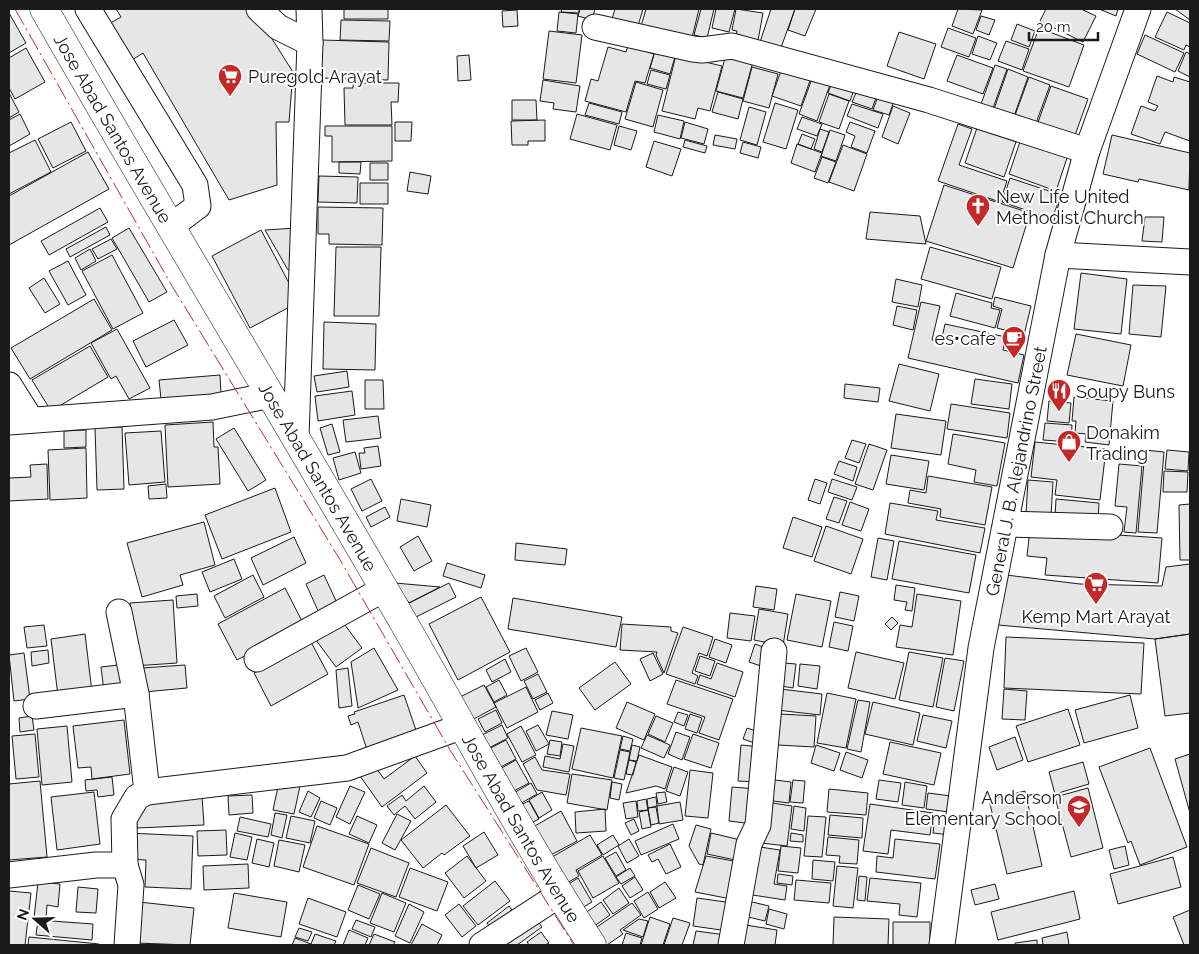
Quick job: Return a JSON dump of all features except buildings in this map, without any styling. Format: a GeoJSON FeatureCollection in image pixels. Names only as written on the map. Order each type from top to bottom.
{"type":"FeatureCollection","features":[{"type":"Feature","properties":{"kind":"highway","name":"Jose Abad Santos Avenue"},"geometry":{"type":"LineString","coordinates":[[44,9],[170,227],[296,437],[559,895],[592,945]]}},
{"type":"Feature","properties":{"kind":"street"},"geometry":{"type":"LineString","coordinates":[[259,9],[278,27],[310,44]]}},
{"type":"Feature","properties":{"kind":"street"},"geometry":{"type":"LineString","coordinates":[[296,437],[310,44],[309,9]]}},
{"type":"Feature","properties":{"kind":"street","name":"General J. B. Alejandrino Street"},"geometry":{"type":"LineString","coordinates":[[942,945],[981,648],[1058,255],[1087,151],[1138,9]]}},
{"type":"Feature","properties":{"kind":"street"},"geometry":{"type":"LineString","coordinates":[[65,45],[92,16],[195,185],[198,206],[170,227]]}},
{"type":"Feature","properties":{"kind":"street"},"geometry":{"type":"LineString","coordinates":[[595,27],[693,49],[702,50],[732,46],[929,100],[1087,151]]}},
{"type":"Feature","properties":{"kind":"street"},"geometry":{"type":"LineString","coordinates":[[1058,255],[1190,262]]}},
{"type":"Feature","properties":{"kind":"street"},"geometry":{"type":"LineString","coordinates":[[9,385],[20,421],[212,407],[270,396]]}},
{"type":"Feature","properties":{"kind":"street"},"geometry":{"type":"LineString","coordinates":[[1006,524],[1110,527]]}},
{"type":"Feature","properties":{"kind":"street"},"geometry":{"type":"LineString","coordinates":[[257,659],[384,589]]}},
{"type":"Feature","properties":{"kind":"street"},"geometry":{"type":"LineString","coordinates":[[119,612],[136,694],[147,792]]}},
{"type":"Feature","properties":{"kind":"street"},"geometry":{"type":"LineString","coordinates":[[731,945],[750,844],[758,825],[774,651]]}},
{"type":"Feature","properties":{"kind":"street"},"geometry":{"type":"LineString","coordinates":[[36,706],[136,694]]}},
{"type":"Feature","properties":{"kind":"street"},"geometry":{"type":"LineString","coordinates":[[127,945],[131,885],[125,865],[124,819],[137,797],[147,792],[348,768],[463,726]]}},
{"type":"Feature","properties":{"kind":"street"},"geometry":{"type":"LineString","coordinates":[[9,875],[96,865],[125,865]]}},
{"type":"Feature","properties":{"kind":"street"},"geometry":{"type":"LineString","coordinates":[[482,945],[559,895]]}},
{"type":"Feature","properties":{"kind":"power"},"geometry":{"type":"LineString","coordinates":[[15,9],[172,286],[339,558],[450,750],[574,945]]}},
{"type":"Feature","properties":{"kind":"place","name":"Puregold Arayat"},"geometry":{"type":"Point","coordinates":[230,97]}},
{"type":"Feature","properties":{"kind":"place","name":"New Life United Methodist Church"},"geometry":{"type":"Point","coordinates":[978,227]}},
{"type":"Feature","properties":{"kind":"place","name":"es•cafe"},"geometry":{"type":"Point","coordinates":[1014,359]}},
{"type":"Feature","properties":{"kind":"place","name":"Soupy Buns"},"geometry":{"type":"Point","coordinates":[1059,412]}},
{"type":"Feature","properties":{"kind":"place","name":"Donakim Trading"},"geometry":{"type":"Point","coordinates":[1069,463]}},
{"type":"Feature","properties":{"kind":"place","name":"Kemp Mart Arayat"},"geometry":{"type":"Point","coordinates":[1096,605]}},
{"type":"Feature","properties":{"kind":"place","name":"Anderson Elementary School"},"geometry":{"type":"Point","coordinates":[1079,828]}}]}
